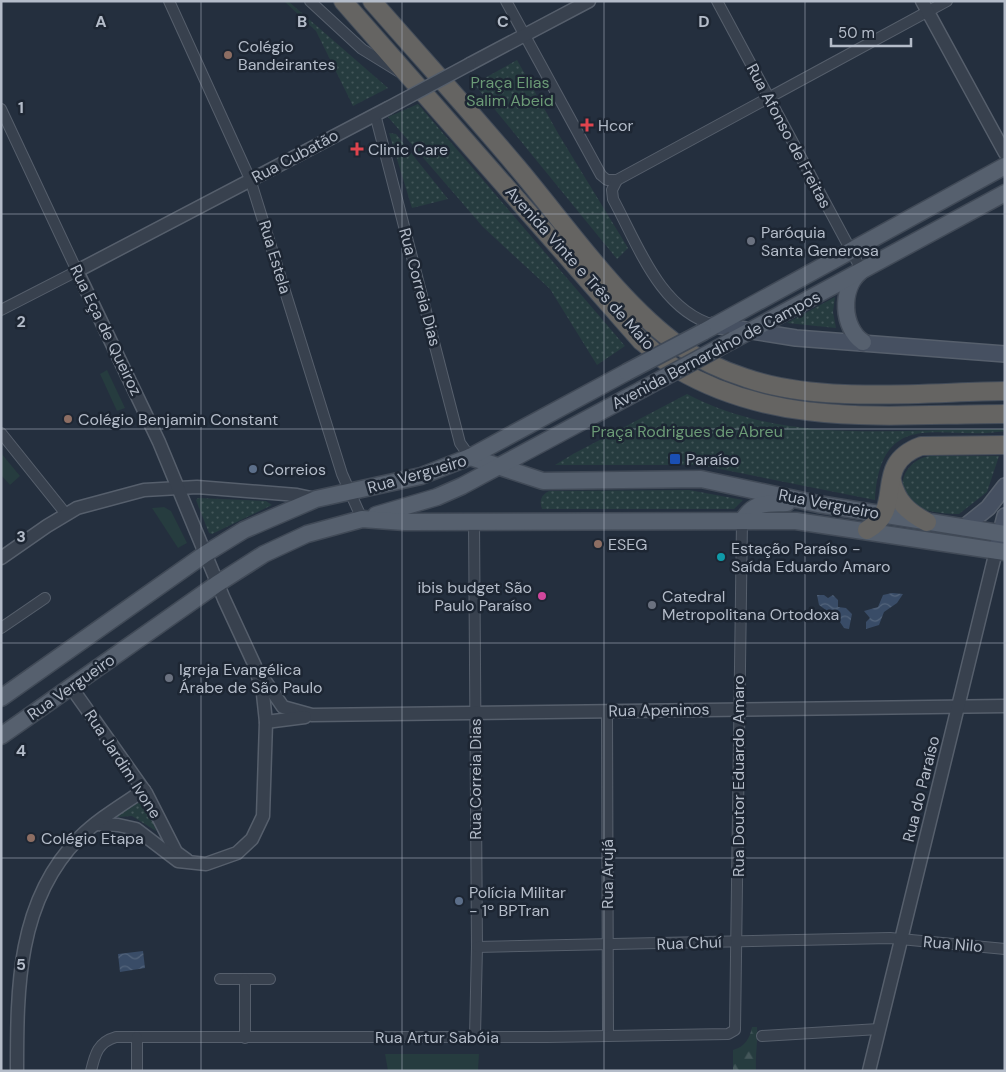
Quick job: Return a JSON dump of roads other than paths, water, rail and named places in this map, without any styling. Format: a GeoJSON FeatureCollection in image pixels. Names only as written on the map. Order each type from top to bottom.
{"type":"FeatureCollection","features":[{"type":"Feature","properties":{"kind":"highway","name":"Avenida Vinte e Três de Maio"},"geometry":{"type":"LineString","coordinates":[[343,1],[641,340],[676,368],[712,388],[752,402],[792,411],[834,415],[1005,414]]}},
{"type":"Feature","properties":{"kind":"highway","name":"Avenida Vinte e Três de Maio"},"geometry":{"type":"LineString","coordinates":[[372,1],[516,165],[618,288],[657,328],[688,351],[746,378],[811,391],[864,394],[1005,391]]}},
{"type":"Feature","properties":{"kind":"highway"},"geometry":{"type":"LineString","coordinates":[[868,530],[885,515],[895,465],[909,450],[921,446],[1005,444]]}},
{"type":"Feature","properties":{"kind":"highway"},"geometry":{"type":"LineString","coordinates":[[891,478],[894,490],[902,505],[911,513],[927,522]]}},
{"type":"Feature","properties":{"kind":"main road","name":"Avenida Bernardino de Campos"},"geometry":{"type":"LineString","coordinates":[[470,457],[1005,166]]}},
{"type":"Feature","properties":{"kind":"main road","name":"Avenida Bernardino de Campos"},"geometry":{"type":"LineString","coordinates":[[364,519],[437,497],[500,467],[1005,193]]}},
{"type":"Feature","properties":{"kind":"main road"},"geometry":{"type":"LineString","coordinates":[[862,271],[852,282],[847,308],[851,330],[863,342]]}},
{"type":"Feature","properties":{"kind":"main road"},"geometry":{"type":"LineString","coordinates":[[708,329],[796,338],[1005,354]]}},
{"type":"Feature","properties":{"kind":"main road","name":"Rua Vergueiro"},"geometry":{"type":"LineString","coordinates":[[1,698],[205,554],[261,522],[316,499],[421,476],[470,457],[542,480],[701,479],[808,502],[1003,534]]}},
{"type":"Feature","properties":{"kind":"main road"},"geometry":{"type":"LineString","coordinates":[[963,528],[988,508],[1005,486]]}},
{"type":"Feature","properties":{"kind":"main road"},"geometry":{"type":"LineString","coordinates":[[742,521],[751,509],[757,505],[808,502]]}},
{"type":"Feature","properties":{"kind":"main road","name":"Rua do Paraíso"},"geometry":{"type":"LineString","coordinates":[[1001,552],[1005,516]]}},
{"type":"Feature","properties":{"kind":"main road","name":"Rua Vergueiro"},"geometry":{"type":"LineString","coordinates":[[1,736],[217,584],[264,554],[328,527],[364,519],[404,522],[796,521],[868,530],[1001,552]]}},
{"type":"Feature","properties":{"kind":"street","name":"Rua Estela"},"geometry":{"type":"LineString","coordinates":[[169,1],[250,179],[342,474],[364,519]]}},
{"type":"Feature","properties":{"kind":"street"},"geometry":{"type":"LineString","coordinates":[[310,1],[362,49],[408,77]]}},
{"type":"Feature","properties":{"kind":"street"},"geometry":{"type":"LineString","coordinates":[[506,1],[601,175],[608,180],[617,180],[769,98],[924,7],[947,1]]}},
{"type":"Feature","properties":{"kind":"street","name":"Rua Cubatão"},"geometry":{"type":"LineString","coordinates":[[1,310],[589,1]]}},
{"type":"Feature","properties":{"kind":"street","name":"Rua Afonso de Freitas"},"geometry":{"type":"LineString","coordinates":[[717,1],[862,271]]}},
{"type":"Feature","properties":{"kind":"street"},"geometry":{"type":"LineString","coordinates":[[924,7],[1005,153]]}},
{"type":"Feature","properties":{"kind":"street","name":"Rua Eça de Queiroz"},"geometry":{"type":"LineString","coordinates":[[1,109],[178,487],[217,584],[255,666]]}},
{"type":"Feature","properties":{"kind":"street","name":"Rua Correia Dias"},"geometry":{"type":"LineString","coordinates":[[375,114],[460,443],[470,457]]}},
{"type":"Feature","properties":{"kind":"street"},"geometry":{"type":"LineString","coordinates":[[617,180],[612,190],[613,199],[666,295],[708,329]]}},
{"type":"Feature","properties":{"kind":"street"},"geometry":{"type":"LineString","coordinates":[[1,433],[66,514]]}},
{"type":"Feature","properties":{"kind":"street"},"geometry":{"type":"LineString","coordinates":[[1,558],[66,514],[88,504],[129,494],[178,487],[298,495],[316,499]]}},
{"type":"Feature","properties":{"kind":"street","name":"Rua Doutor Eduardo Amaro"},"geometry":{"type":"LineString","coordinates":[[735,1030],[742,521]]}},
{"type":"Feature","properties":{"kind":"street","name":"Rua Correia Dias"},"geometry":{"type":"LineString","coordinates":[[474,522],[477,947],[475,1036]]}},
{"type":"Feature","properties":{"kind":"street","name":"Rua do Paraíso"},"geometry":{"type":"LineString","coordinates":[[869,1071],[959,706],[1001,552]]}},
{"type":"Feature","properties":{"kind":"street"},"geometry":{"type":"LineString","coordinates":[[2,625],[45,598]]}},
{"type":"Feature","properties":{"kind":"street"},"geometry":{"type":"LineString","coordinates":[[95,824],[118,825],[136,830],[172,858],[191,863],[206,864],[237,854],[252,838],[262,816],[266,722],[263,694],[255,666]]}},
{"type":"Feature","properties":{"kind":"street","name":"Rua Apeninos"},"geometry":{"type":"LineString","coordinates":[[255,666],[283,707],[312,715]]}},
{"type":"Feature","properties":{"kind":"street","name":"Rua Jardim Ivone"},"geometry":{"type":"LineString","coordinates":[[71,687],[144,790],[176,852],[191,863]]}},
{"type":"Feature","properties":{"kind":"street","name":"Rua Apeninos"},"geometry":{"type":"LineString","coordinates":[[266,722],[312,715],[1005,706]]}},
{"type":"Feature","properties":{"kind":"street","name":"Rua Arujá"},"geometry":{"type":"LineString","coordinates":[[607,711],[608,1036]]}},
{"type":"Feature","properties":{"kind":"street"},"geometry":{"type":"LineString","coordinates":[[16,1071],[18,994],[26,936],[38,900],[75,842],[95,824],[144,790]]}},
{"type":"Feature","properties":{"kind":"street","name":"Rua Chuí"},"geometry":{"type":"LineString","coordinates":[[477,947],[902,939]]}},
{"type":"Feature","properties":{"kind":"street","name":"Rua Nilo"},"geometry":{"type":"LineString","coordinates":[[902,939],[1005,949]]}},
{"type":"Feature","properties":{"kind":"street"},"geometry":{"type":"LineString","coordinates":[[245,979],[245,1038]]}},
{"type":"Feature","properties":{"kind":"street"},"geometry":{"type":"LineString","coordinates":[[220,980],[270,979]]}},
{"type":"Feature","properties":{"kind":"street"},"geometry":{"type":"LineString","coordinates":[[762,1036],[879,1029]]}},
{"type":"Feature","properties":{"kind":"street","name":"Rua Artur Sabóia"},"geometry":{"type":"LineString","coordinates":[[91,1071],[97,1050],[103,1042],[116,1038],[608,1036],[728,1034],[735,1030]]}},
{"type":"Feature","properties":{"kind":"street"},"geometry":{"type":"LineString","coordinates":[[137,1037],[137,1071]]}},
{"type":"Feature","properties":{"kind":"water"},"geometry":{"type":"Polygon","coordinates":[[[892,593],[903,594],[897,603],[884,612],[879,625],[866,629],[866,622],[870,618],[864,611],[878,607],[883,595],[892,593]]]}},
{"type":"Feature","properties":{"kind":"water"},"geometry":{"type":"Polygon","coordinates":[[[817,595],[824,595],[828,598],[833,595],[838,600],[838,607],[846,608],[852,614],[849,629],[844,628],[838,619],[819,605],[817,595]]]}},
{"type":"Feature","properties":{"kind":"water"},"geometry":{"type":"Polygon","coordinates":[[[143,951],[145,968],[120,972],[118,954],[143,951]]]}},
{"type":"Feature","properties":{"kind":"place","name":"Colégio Bandeirantes"},"geometry":{"type":"Point","coordinates":[228,55]}},
{"type":"Feature","properties":{"kind":"place","name":"Hcor"},"geometry":{"type":"Point","coordinates":[587,125]}},
{"type":"Feature","properties":{"kind":"place","name":"Clinic Care"},"geometry":{"type":"Point","coordinates":[357,149]}},
{"type":"Feature","properties":{"kind":"place","name":"Paróquia Santa Generosa"},"geometry":{"type":"Point","coordinates":[751,241]}},
{"type":"Feature","properties":{"kind":"place","name":"Colégio Benjamin Constant"},"geometry":{"type":"Point","coordinates":[68,419]}},
{"type":"Feature","properties":{"kind":"place","name":"Paraíso"},"geometry":{"type":"Point","coordinates":[675,459]}},
{"type":"Feature","properties":{"kind":"place","name":"Correios"},"geometry":{"type":"Point","coordinates":[253,469]}},
{"type":"Feature","properties":{"kind":"place","name":"ESEG"},"geometry":{"type":"Point","coordinates":[598,544]}},
{"type":"Feature","properties":{"kind":"place","name":"Estação Paraíso - Saída Eduardo Amaro"},"geometry":{"type":"Point","coordinates":[721,557]}},
{"type":"Feature","properties":{"kind":"place","name":"ibis budget São Paulo Paraíso"},"geometry":{"type":"Point","coordinates":[542,596]}},
{"type":"Feature","properties":{"kind":"place","name":"Catedral Metropolitana Ortodoxa"},"geometry":{"type":"Point","coordinates":[652,605]}},
{"type":"Feature","properties":{"kind":"place","name":"Igreja Evangélica Árabe de São Paulo"},"geometry":{"type":"Point","coordinates":[169,678]}},
{"type":"Feature","properties":{"kind":"place","name":"Colégio Etapa"},"geometry":{"type":"Point","coordinates":[31,838]}},
{"type":"Feature","properties":{"kind":"place","name":"Polícia Militar - 1º BPTran"},"geometry":{"type":"Point","coordinates":[459,901]}},
{"type":"Feature","properties":{"kind":"park label","name":"Praça Elias Salim Abeid"},"geometry":{"type":"Point","coordinates":[510,91]}},
{"type":"Feature","properties":{"kind":"park label","name":"Praça Rodrigues de Abreu"},"geometry":{"type":"Point","coordinates":[687,431]}}]}
